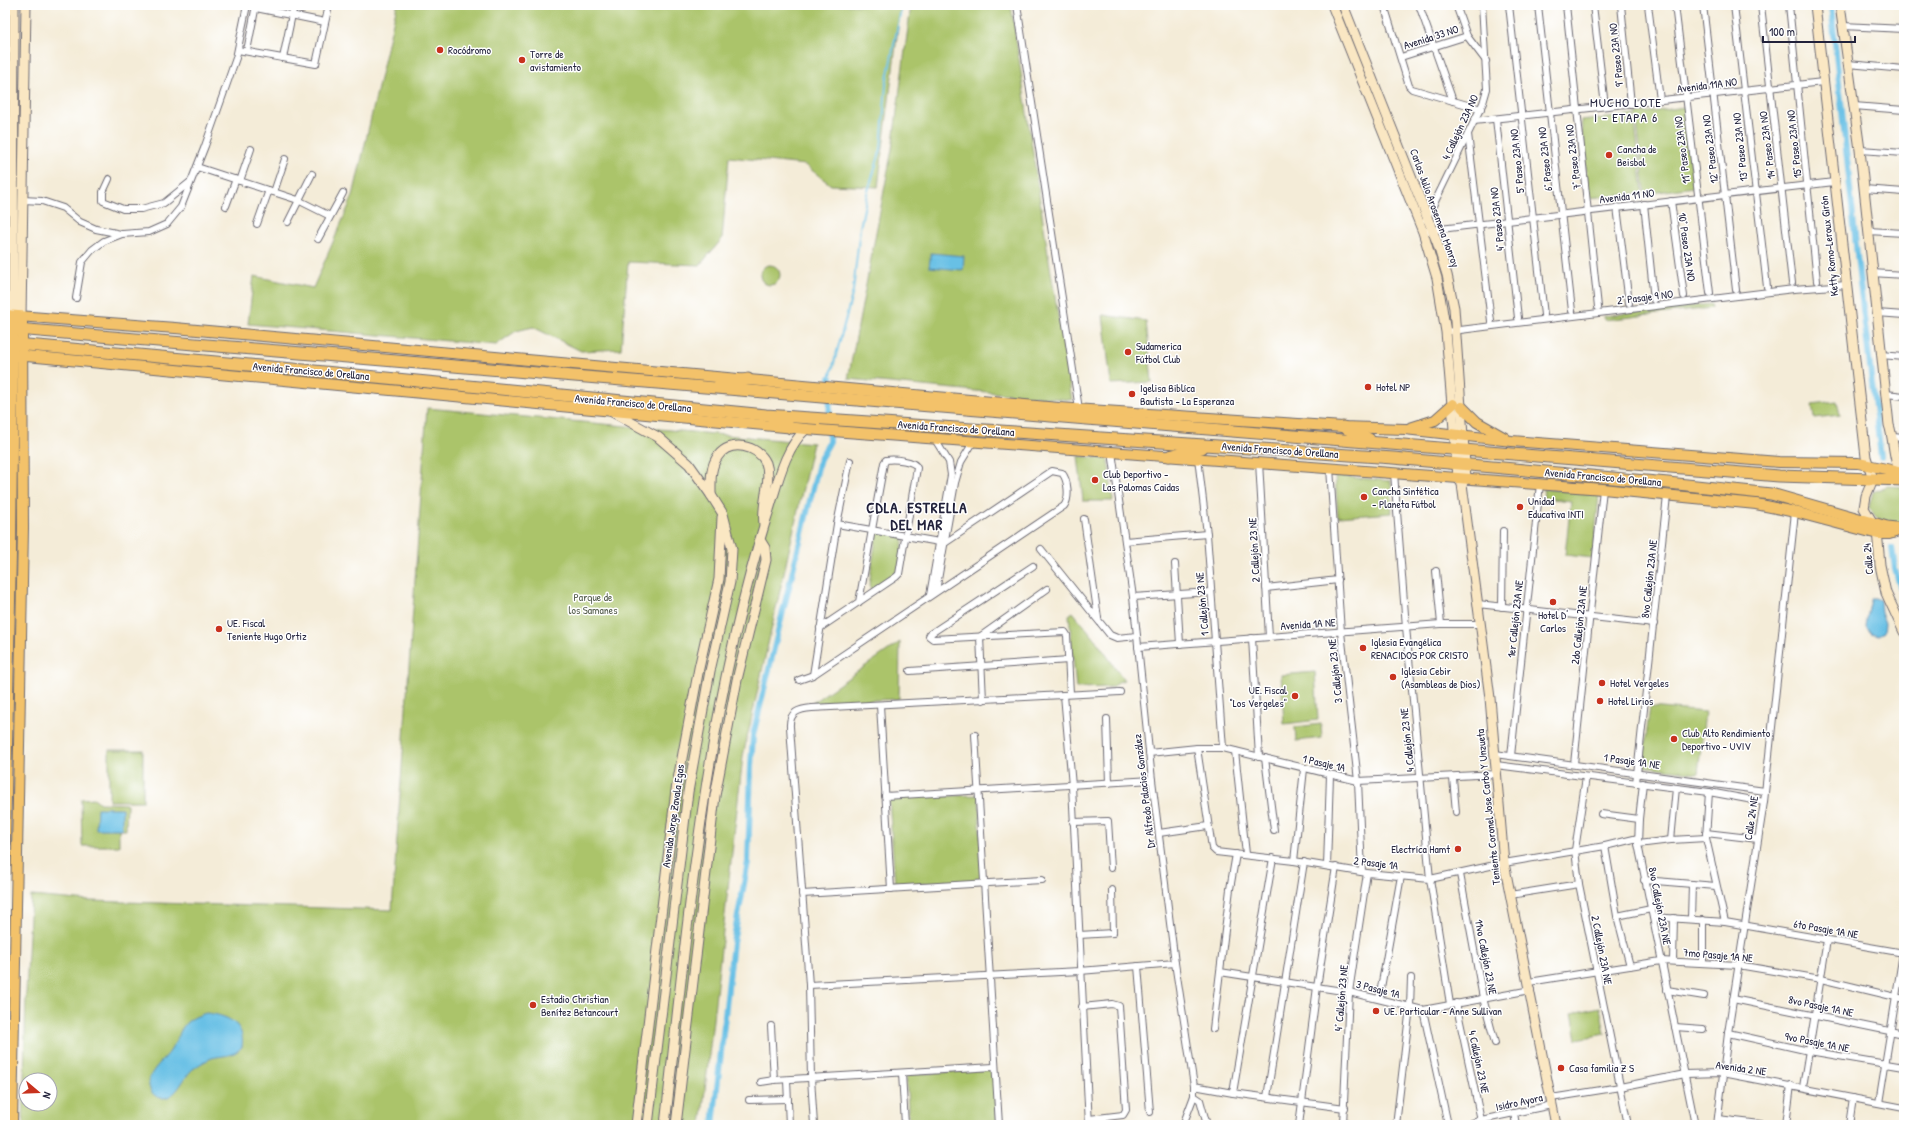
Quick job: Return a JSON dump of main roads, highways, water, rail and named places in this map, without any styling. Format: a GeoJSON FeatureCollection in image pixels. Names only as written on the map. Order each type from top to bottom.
{"type":"FeatureCollection","features":[{"type":"Feature","properties":{"kind":"highway","name":"Avenida Francisco de Orellana"},"geometry":{"type":"LineString","coordinates":[[13,328],[706,387],[821,391],[1381,443],[1778,476],[1873,481],[1903,476]]}},
{"type":"Feature","properties":{"kind":"highway","name":"Avenida Francisco de Orellana"},"geometry":{"type":"LineString","coordinates":[[13,349],[766,415],[817,418],[843,426],[1215,446],[1461,464],[1752,491],[1789,498],[1876,529],[1904,529]]}},
{"type":"Feature","properties":{"kind":"highway"},"geometry":{"type":"LineString","coordinates":[[706,387],[748,379]]}},
{"type":"Feature","properties":{"kind":"highway"},"geometry":{"type":"LineString","coordinates":[[766,415],[783,422],[791,428]]}},
{"type":"Feature","properties":{"kind":"highway"},"geometry":{"type":"LineString","coordinates":[[1343,427],[1381,443]]}},
{"type":"Feature","properties":{"kind":"highway"},"geometry":{"type":"LineString","coordinates":[[1169,456],[1215,446]]}},
{"type":"Feature","properties":{"kind":"main road"},"geometry":{"type":"LineString","coordinates":[[5,843],[8,553],[13,349],[9,200],[9,50],[14,5]]}},
{"type":"Feature","properties":{"kind":"main road"},"geometry":{"type":"LineString","coordinates":[[13,316],[23,200],[26,5]]}},
{"type":"Feature","properties":{"kind":"main road","name":"Carlos Julio Arosemena Monroy"},"geometry":{"type":"LineString","coordinates":[[1332,5],[1447,275],[1454,308],[1451,331],[1460,435],[1462,480]]}},
{"type":"Feature","properties":{"kind":"main road","name":"Carlos Julio Arosemena Monroy"},"geometry":{"type":"LineString","coordinates":[[1343,5],[1423,221]]}},
{"type":"Feature","properties":{"kind":"main road","name":"Ketty Romo-Leroux Girón"},"geometry":{"type":"LineString","coordinates":[[1815,5],[1866,456],[1873,481]]}},
{"type":"Feature","properties":{"kind":"main road"},"geometry":{"type":"LineString","coordinates":[[1840,5],[1860,150],[1889,425],[1893,438],[1896,464],[1903,476]]}},
{"type":"Feature","properties":{"kind":"main road","name":"Avenida Francisco de Orellana"},"geometry":{"type":"LineString","coordinates":[[13,316],[175,328],[748,379],[821,391]]}},
{"type":"Feature","properties":{"kind":"main road"},"geometry":{"type":"LineString","coordinates":[[12,1125],[24,528],[13,349]]}},
{"type":"Feature","properties":{"kind":"main road","name":"Avenida Francisco de Orellana"},"geometry":{"type":"LineString","coordinates":[[13,349],[609,411],[811,430],[843,426],[934,438],[1259,462],[1462,480],[1603,489],[1756,504],[1876,529]]}},
{"type":"Feature","properties":{"kind":"main road","name":"Avenida Francisco de Orellana"},"geometry":{"type":"LineString","coordinates":[[846,394],[1343,427],[1405,429],[1512,441],[1779,462],[1853,463],[1868,465],[1903,476]]}},
{"type":"Feature","properties":{"kind":"main road"},"geometry":{"type":"LineString","coordinates":[[1405,429],[1435,420],[1457,405],[1485,427],[1512,441]]}},
{"type":"Feature","properties":{"kind":"main road","name":"Avenida Jorge Zavala Egas"},"geometry":{"type":"LineString","coordinates":[[609,411],[646,430],[675,451],[689,464],[711,494],[723,514],[732,549],[731,574],[707,685],[688,792],[647,1125]]}},
{"type":"Feature","properties":{"kind":"main road"},"geometry":{"type":"LineString","coordinates":[[666,1125],[704,794],[726,676],[760,540],[791,448],[796,440],[811,430]]}},
{"type":"Feature","properties":{"kind":"main road"},"geometry":{"type":"LineString","coordinates":[[711,494],[711,473],[715,460],[721,452],[731,447],[739,446],[753,450],[763,458],[768,469],[762,511],[764,527]]}},
{"type":"Feature","properties":{"kind":"main road","name":"Teniente Coronel Jose Carbo Y Unzueta"},"geometry":{"type":"LineString","coordinates":[[1462,480],[1497,770],[1504,863],[1530,986],[1556,1125]]}},
{"type":"Feature","properties":{"kind":"main road","name":"Calle 24"},"geometry":{"type":"LineString","coordinates":[[1873,481],[1866,496],[1864,508],[1876,529],[1884,586],[1892,608],[1904,632]]}},
{"type":"Feature","properties":{"kind":"main road","name":"Avenida Jorge Zavala Egas"},"geometry":{"type":"LineString","coordinates":[[636,1125],[676,790],[699,668],[719,580],[723,514]]}},
{"type":"Feature","properties":{"kind":"main road"},"geometry":{"type":"LineString","coordinates":[[676,1125],[715,796],[737,680],[766,560],[766,552],[760,540]]}},
{"type":"Feature","properties":{"kind":"main road"},"geometry":{"type":"LineString","coordinates":[[666,1125],[682,1074]]}},
{"type":"Feature","properties":{"kind":"main road"},"geometry":{"type":"LineString","coordinates":[[642,1075],[647,1125]]}},
{"type":"Feature","properties":{"kind":"water"},"geometry":{"type":"Polygon","coordinates":[[[931,253],[964,256],[963,270],[929,267],[931,253]]]}},
{"type":"Feature","properties":{"kind":"water"},"geometry":{"type":"Polygon","coordinates":[[[1872,598],[1880,600],[1881,613],[1885,623],[1884,632],[1878,635],[1871,633],[1866,627],[1872,598]]]}},
{"type":"Feature","properties":{"kind":"water"},"geometry":{"type":"Polygon","coordinates":[[[97,808],[122,808],[122,829],[96,829],[97,808]]]}},
{"type":"Feature","properties":{"kind":"water"},"geometry":{"type":"Polygon","coordinates":[[[206,1013],[227,1018],[238,1026],[241,1032],[242,1047],[235,1053],[212,1058],[192,1070],[177,1090],[170,1096],[161,1098],[153,1094],[149,1086],[152,1073],[170,1052],[181,1030],[187,1022],[206,1013]]]}},
{"type":"Feature","properties":{"kind":"waterway"},"geometry":{"type":"LineString","coordinates":[[830,378],[853,291],[860,228],[867,194],[881,149],[886,84],[902,5]]}},
{"type":"Feature","properties":{"kind":"waterway"},"geometry":{"type":"LineString","coordinates":[[1831,5],[1860,284],[1881,457]]}},
{"type":"Feature","properties":{"kind":"waterway"},"geometry":{"type":"LineString","coordinates":[[713,1125],[733,943],[748,862],[753,735],[820,459],[829,443],[830,378]]}},
{"type":"Feature","properties":{"kind":"waterway"},"geometry":{"type":"LineString","coordinates":[[1892,548],[1895,568],[1904,601]]}},
{"type":"Feature","properties":{"kind":"place","name":"Rocódromo"},"geometry":{"type":"Point","coordinates":[440,50]}},
{"type":"Feature","properties":{"kind":"place","name":"Torre de avistamiento"},"geometry":{"type":"Point","coordinates":[522,60]}},
{"type":"Feature","properties":{"kind":"place","name":"Cancha de Beisbol"},"geometry":{"type":"Point","coordinates":[1609,155]}},
{"type":"Feature","properties":{"kind":"place","name":"Sudamerica Fútbol Club"},"geometry":{"type":"Point","coordinates":[1128,352]}},
{"type":"Feature","properties":{"kind":"place","name":"Hotel NP"},"geometry":{"type":"Point","coordinates":[1368,387]}},
{"type":"Feature","properties":{"kind":"place","name":"Igelisa Biblíca Bautista - La Esperanza"},"geometry":{"type":"Point","coordinates":[1132,394]}},
{"type":"Feature","properties":{"kind":"place","name":"Club Deportivo - Las Palomas Caidas"},"geometry":{"type":"Point","coordinates":[1095,480]}},
{"type":"Feature","properties":{"kind":"place","name":"Cancha Sintética - Planeta Fútbol"},"geometry":{"type":"Point","coordinates":[1364,497]}},
{"type":"Feature","properties":{"kind":"place","name":"Unidad Educativa INTI"},"geometry":{"type":"Point","coordinates":[1520,507]}},
{"type":"Feature","properties":{"kind":"place","name":"Hotel D' Carlos"},"geometry":{"type":"Point","coordinates":[1553,602]}},
{"type":"Feature","properties":{"kind":"place","name":"UE. Fiscal Teniente Hugo Ortiz"},"geometry":{"type":"Point","coordinates":[219,629]}},
{"type":"Feature","properties":{"kind":"place","name":"Iglesia Evangélica RENACIDOS POR CRISTO"},"geometry":{"type":"Point","coordinates":[1363,648]}},
{"type":"Feature","properties":{"kind":"place","name":"Iglesia Cebir (Asambleas de Dios)"},"geometry":{"type":"Point","coordinates":[1393,677]}},
{"type":"Feature","properties":{"kind":"place","name":"Hotel Vergeles"},"geometry":{"type":"Point","coordinates":[1602,683]}},
{"type":"Feature","properties":{"kind":"place","name":"UE. Fiscal \"Los Vergeles\""},"geometry":{"type":"Point","coordinates":[1295,696]}},
{"type":"Feature","properties":{"kind":"place","name":"Hotel Lirios"},"geometry":{"type":"Point","coordinates":[1600,701]}},
{"type":"Feature","properties":{"kind":"place","name":"Club Alto Rendimiento Deportivo - UVIV"},"geometry":{"type":"Point","coordinates":[1674,739]}},
{"type":"Feature","properties":{"kind":"place","name":"Electríca Hamt"},"geometry":{"type":"Point","coordinates":[1458,849]}},
{"type":"Feature","properties":{"kind":"place","name":"Estadio Christian Benítez Betancourt"},"geometry":{"type":"Point","coordinates":[533,1005]}},
{"type":"Feature","properties":{"kind":"place","name":"UE. Particular - Anne Sullivan"},"geometry":{"type":"Point","coordinates":[1376,1011]}},
{"type":"Feature","properties":{"kind":"place","name":"Casa familia Z S"},"geometry":{"type":"Point","coordinates":[1561,1068]}},
{"type":"Feature","properties":{"kind":"district","name":"MUCHO LOTE I - ETAPA 6"},"geometry":{"type":"Point","coordinates":[1626,110]}},
{"type":"Feature","properties":{"kind":"district","name":"CDLA. ESTRELLA DEL MAR"},"geometry":{"type":"Point","coordinates":[917,516]}},
{"type":"Feature","properties":{"kind":"park label","name":"Parque de los Samanes"},"geometry":{"type":"Point","coordinates":[593,603]}}]}
